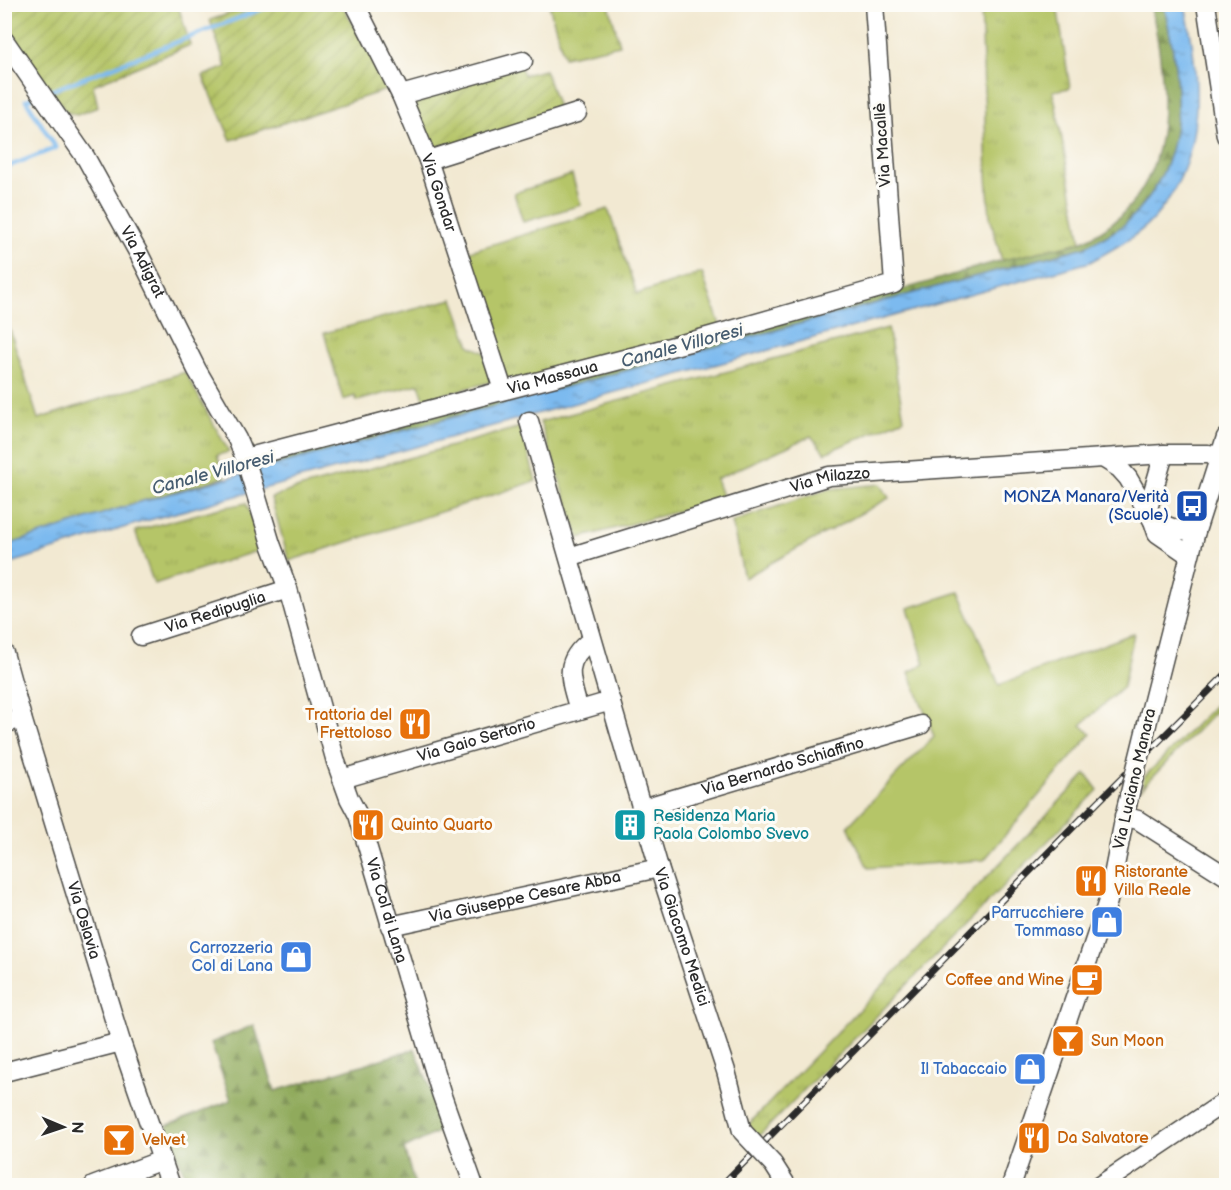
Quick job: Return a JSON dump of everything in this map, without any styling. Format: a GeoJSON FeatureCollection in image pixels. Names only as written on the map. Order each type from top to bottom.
{"type":"FeatureCollection","features":[{"type":"Feature","properties":{"kind":"street","name":"Via Gondar"},"geometry":{"type":"LineString","coordinates":[[355,4],[401,94],[428,160],[504,390]]}},
{"type":"Feature","properties":{"kind":"street","name":"Via Macallè"},"geometry":{"type":"LineString","coordinates":[[874,4],[894,285]]}},
{"type":"Feature","properties":{"kind":"street"},"geometry":{"type":"LineString","coordinates":[[1206,4],[1227,136]]}},
{"type":"Feature","properties":{"kind":"street","name":"Via Adigrat"},"geometry":{"type":"LineString","coordinates":[[4,40],[86,158],[139,254],[197,370],[237,439],[247,462],[257,496]]}},
{"type":"Feature","properties":{"kind":"street"},"geometry":{"type":"LineString","coordinates":[[401,94],[523,60]]}},
{"type":"Feature","properties":{"kind":"street"},"geometry":{"type":"LineString","coordinates":[[428,160],[577,113]]}},
{"type":"Feature","properties":{"kind":"street","name":"Via Massaua"},"geometry":{"type":"LineString","coordinates":[[247,462],[894,285]]}},
{"type":"Feature","properties":{"kind":"street","name":"Via Giacomo Medici"},"geometry":{"type":"LineString","coordinates":[[529,421],[591,640],[660,868],[726,1071],[742,1131],[773,1164],[787,1185]]}},
{"type":"Feature","properties":{"kind":"street","name":"Via Luciano Manara"},"geometry":{"type":"LineString","coordinates":[[1011,1185],[1108,901],[1125,810],[1189,555],[1227,437]]}},
{"type":"Feature","properties":{"kind":"street"},"geometry":{"type":"LineString","coordinates":[[1150,517],[1164,454]]}},
{"type":"Feature","properties":{"kind":"street","name":"Via Milazzo"},"geometry":{"type":"LineString","coordinates":[[568,556],[829,476],[1164,454],[1220,456]]}},
{"type":"Feature","properties":{"kind":"street"},"geometry":{"type":"LineString","coordinates":[[1103,458],[1119,468],[1128,478],[1157,533],[1189,555]]}},
{"type":"Feature","properties":{"kind":"street","name":"Via Col di Lana"},"geometry":{"type":"LineString","coordinates":[[257,496],[271,544],[288,589],[342,779],[358,815],[441,1093],[474,1185]]}},
{"type":"Feature","properties":{"kind":"street"},"geometry":{"type":"LineString","coordinates":[[1150,517],[1178,530],[1196,531]]}},
{"type":"Feature","properties":{"kind":"street","name":"Via Redipuglia"},"geometry":{"type":"LineString","coordinates":[[141,636],[288,589]]}},
{"type":"Feature","properties":{"kind":"street"},"geometry":{"type":"LineString","coordinates":[[579,711],[570,681],[572,662],[577,650],[591,640]]}},
{"type":"Feature","properties":{"kind":"street","name":"Via Oslavia"},"geometry":{"type":"LineString","coordinates":[[4,653],[13,721],[171,1185]]}},
{"type":"Feature","properties":{"kind":"street","name":"Via Gaio Sertorio"},"geometry":{"type":"LineString","coordinates":[[342,779],[611,701]]}},
{"type":"Feature","properties":{"kind":"street","name":"Via Bernardo Schiaffino"},"geometry":{"type":"LineString","coordinates":[[643,808],[921,725]]}},
{"type":"Feature","properties":{"kind":"street"},"geometry":{"type":"LineString","coordinates":[[1125,810],[1227,876]]}},
{"type":"Feature","properties":{"kind":"street","name":"Via Giuseppe Cesare Abba"},"geometry":{"type":"LineString","coordinates":[[390,926],[660,868]]}},
{"type":"Feature","properties":{"kind":"street"},"geometry":{"type":"LineString","coordinates":[[4,1072],[122,1042]]}},
{"type":"Feature","properties":{"kind":"street"},"geometry":{"type":"LineString","coordinates":[[1099,1185],[1227,1101]]}},
{"type":"Feature","properties":{"kind":"street"},"geometry":{"type":"LineString","coordinates":[[93,1185],[162,1160]]}},
{"type":"Feature","properties":{"kind":"green space"},"geometry":{"type":"Polygon","coordinates":[[[5,4],[178,5],[190,45],[93,85],[98,107],[77,115],[66,112],[28,58],[5,21],[5,4]]]}},
{"type":"Feature","properties":{"kind":"green space"},"geometry":{"type":"Polygon","coordinates":[[[256,5],[342,5],[389,89],[231,140],[203,76],[226,67],[210,20],[256,5]]]}},
{"type":"Feature","properties":{"kind":"green space"},"geometry":{"type":"Polygon","coordinates":[[[549,5],[609,5],[620,45],[564,57],[549,5]]]}},
{"type":"Feature","properties":{"kind":"green space"},"geometry":{"type":"Polygon","coordinates":[[[981,5],[1057,5],[1070,88],[1053,91],[1081,242],[1002,261],[990,217],[981,5]]]}},
{"type":"Feature","properties":{"kind":"green space"},"geometry":{"type":"Polygon","coordinates":[[[1151,5],[1164,5],[1175,64],[1176,122],[1172,149],[1162,175],[1147,200],[1125,224],[1105,237],[1085,247],[253,471],[251,464],[903,289],[1003,260],[1083,241],[1114,221],[1137,197],[1152,169],[1160,139],[1163,106],[1162,73],[1151,5]]]}},
{"type":"Feature","properties":{"kind":"green space"},"geometry":{"type":"Polygon","coordinates":[[[520,66],[524,75],[545,70],[560,113],[431,154],[410,97],[520,66]]]}},
{"type":"Feature","properties":{"kind":"green space"},"geometry":{"type":"Polygon","coordinates":[[[572,175],[581,205],[523,222],[514,193],[572,175]]]}},
{"type":"Feature","properties":{"kind":"green space"},"geometry":{"type":"Polygon","coordinates":[[[608,209],[637,294],[702,273],[721,328],[517,383],[506,379],[467,252],[608,209]]]}},
{"type":"Feature","properties":{"kind":"green space"},"geometry":{"type":"Polygon","coordinates":[[[453,299],[470,346],[484,352],[491,382],[424,399],[419,384],[357,401],[355,396],[343,400],[324,333],[453,299]]]}},
{"type":"Feature","properties":{"kind":"green space"},"geometry":{"type":"Polygon","coordinates":[[[4,311],[38,419],[185,372],[229,452],[217,455],[225,477],[139,502],[5,546],[4,311]]]}},
{"type":"Feature","properties":{"kind":"green space"},"geometry":{"type":"Polygon","coordinates":[[[888,328],[904,419],[825,453],[811,436],[716,479],[723,499],[579,538],[540,422],[888,328]]]}},
{"type":"Feature","properties":{"kind":"green space"},"geometry":{"type":"Polygon","coordinates":[[[521,427],[536,481],[289,561],[271,498],[292,490],[521,427]]]}},
{"type":"Feature","properties":{"kind":"green space"},"geometry":{"type":"Polygon","coordinates":[[[881,484],[889,498],[744,578],[732,522],[829,489],[881,484]]]}},
{"type":"Feature","properties":{"kind":"green space"},"geometry":{"type":"Polygon","coordinates":[[[246,503],[263,549],[154,584],[135,531],[246,503]]]}},
{"type":"Feature","properties":{"kind":"green space"},"geometry":{"type":"Polygon","coordinates":[[[959,592],[999,685],[1134,633],[1123,687],[1081,725],[1091,734],[984,860],[868,868],[848,826],[934,736],[909,672],[925,664],[908,608],[959,592]]]}},
{"type":"Feature","properties":{"kind":"green space"},"geometry":{"type":"Polygon","coordinates":[[[1226,694],[1226,703],[1142,788],[1144,777],[1226,694]]]}},
{"type":"Feature","properties":{"kind":"green space"},"geometry":{"type":"Polygon","coordinates":[[[1086,774],[1098,790],[757,1138],[747,1126],[1086,774]]]}},
{"type":"Feature","properties":{"kind":"green space"},"geometry":{"type":"Polygon","coordinates":[[[254,1025],[275,1091],[415,1049],[446,1128],[404,1149],[415,1185],[189,1186],[166,1126],[231,1100],[211,1043],[254,1025]]]}},
{"type":"Feature","properties":{"kind":"water"},"geometry":{"type":"Polygon","coordinates":[[[1164,5],[1185,5],[1194,58],[1196,112],[1193,138],[1186,164],[1175,188],[1153,219],[1128,240],[1090,262],[142,522],[5,565],[4,546],[139,502],[1085,247],[1121,228],[1147,200],[1162,175],[1172,149],[1177,93],[1175,64],[1164,5]]]}},
{"type":"Feature","properties":{"kind":"waterway"},"geometry":{"type":"LineString","coordinates":[[45,93],[275,4]]}},
{"type":"Feature","properties":{"kind":"waterway"},"geometry":{"type":"LineString","coordinates":[[4,168],[56,148],[26,100],[37,96]]}},
{"type":"Feature","properties":{"kind":"railway"},"geometry":{"type":"LineString","coordinates":[[721,1186],[1226,674]]}},
{"type":"Feature","properties":{"kind":"place","name":"MONZA Manara/Verità (Scuole)"},"geometry":{"type":"Point","coordinates":[1192,506]}},
{"type":"Feature","properties":{"kind":"place","name":"Trattoria del Frettoloso"},"geometry":{"type":"Point","coordinates":[415,724]}},
{"type":"Feature","properties":{"kind":"place","name":"Quinto Quarto"},"geometry":{"type":"Point","coordinates":[368,825]}},
{"type":"Feature","properties":{"kind":"place","name":"Residenza Maria Paola Colombo Svevo"},"geometry":{"type":"Point","coordinates":[630,825]}},
{"type":"Feature","properties":{"kind":"place","name":"Ristorante Villa Reale"},"geometry":{"type":"Point","coordinates":[1091,881]}},
{"type":"Feature","properties":{"kind":"place","name":"Parrucchiere Tommaso"},"geometry":{"type":"Point","coordinates":[1107,922]}},
{"type":"Feature","properties":{"kind":"place","name":"Carrozzeria Col di Lana"},"geometry":{"type":"Point","coordinates":[296,957]}},
{"type":"Feature","properties":{"kind":"place","name":"Coffee and Wine"},"geometry":{"type":"Point","coordinates":[1087,980]}},
{"type":"Feature","properties":{"kind":"place","name":"Sun Moon"},"geometry":{"type":"Point","coordinates":[1068,1041]}},
{"type":"Feature","properties":{"kind":"place","name":"Il Tabaccaio"},"geometry":{"type":"Point","coordinates":[1030,1069]}},
{"type":"Feature","properties":{"kind":"place","name":"Da Salvatore"},"geometry":{"type":"Point","coordinates":[1034,1138]}},
{"type":"Feature","properties":{"kind":"place","name":"Velvet"},"geometry":{"type":"Point","coordinates":[119,1140]}},
{"type":"Feature","properties":{"kind":"water label","name":"Canale Villoresi"},"geometry":{"type":"Point","coordinates":[682,346]}},
{"type":"Feature","properties":{"kind":"water label","name":"Canale Villoresi"},"geometry":{"type":"Point","coordinates":[213,473]}}]}
